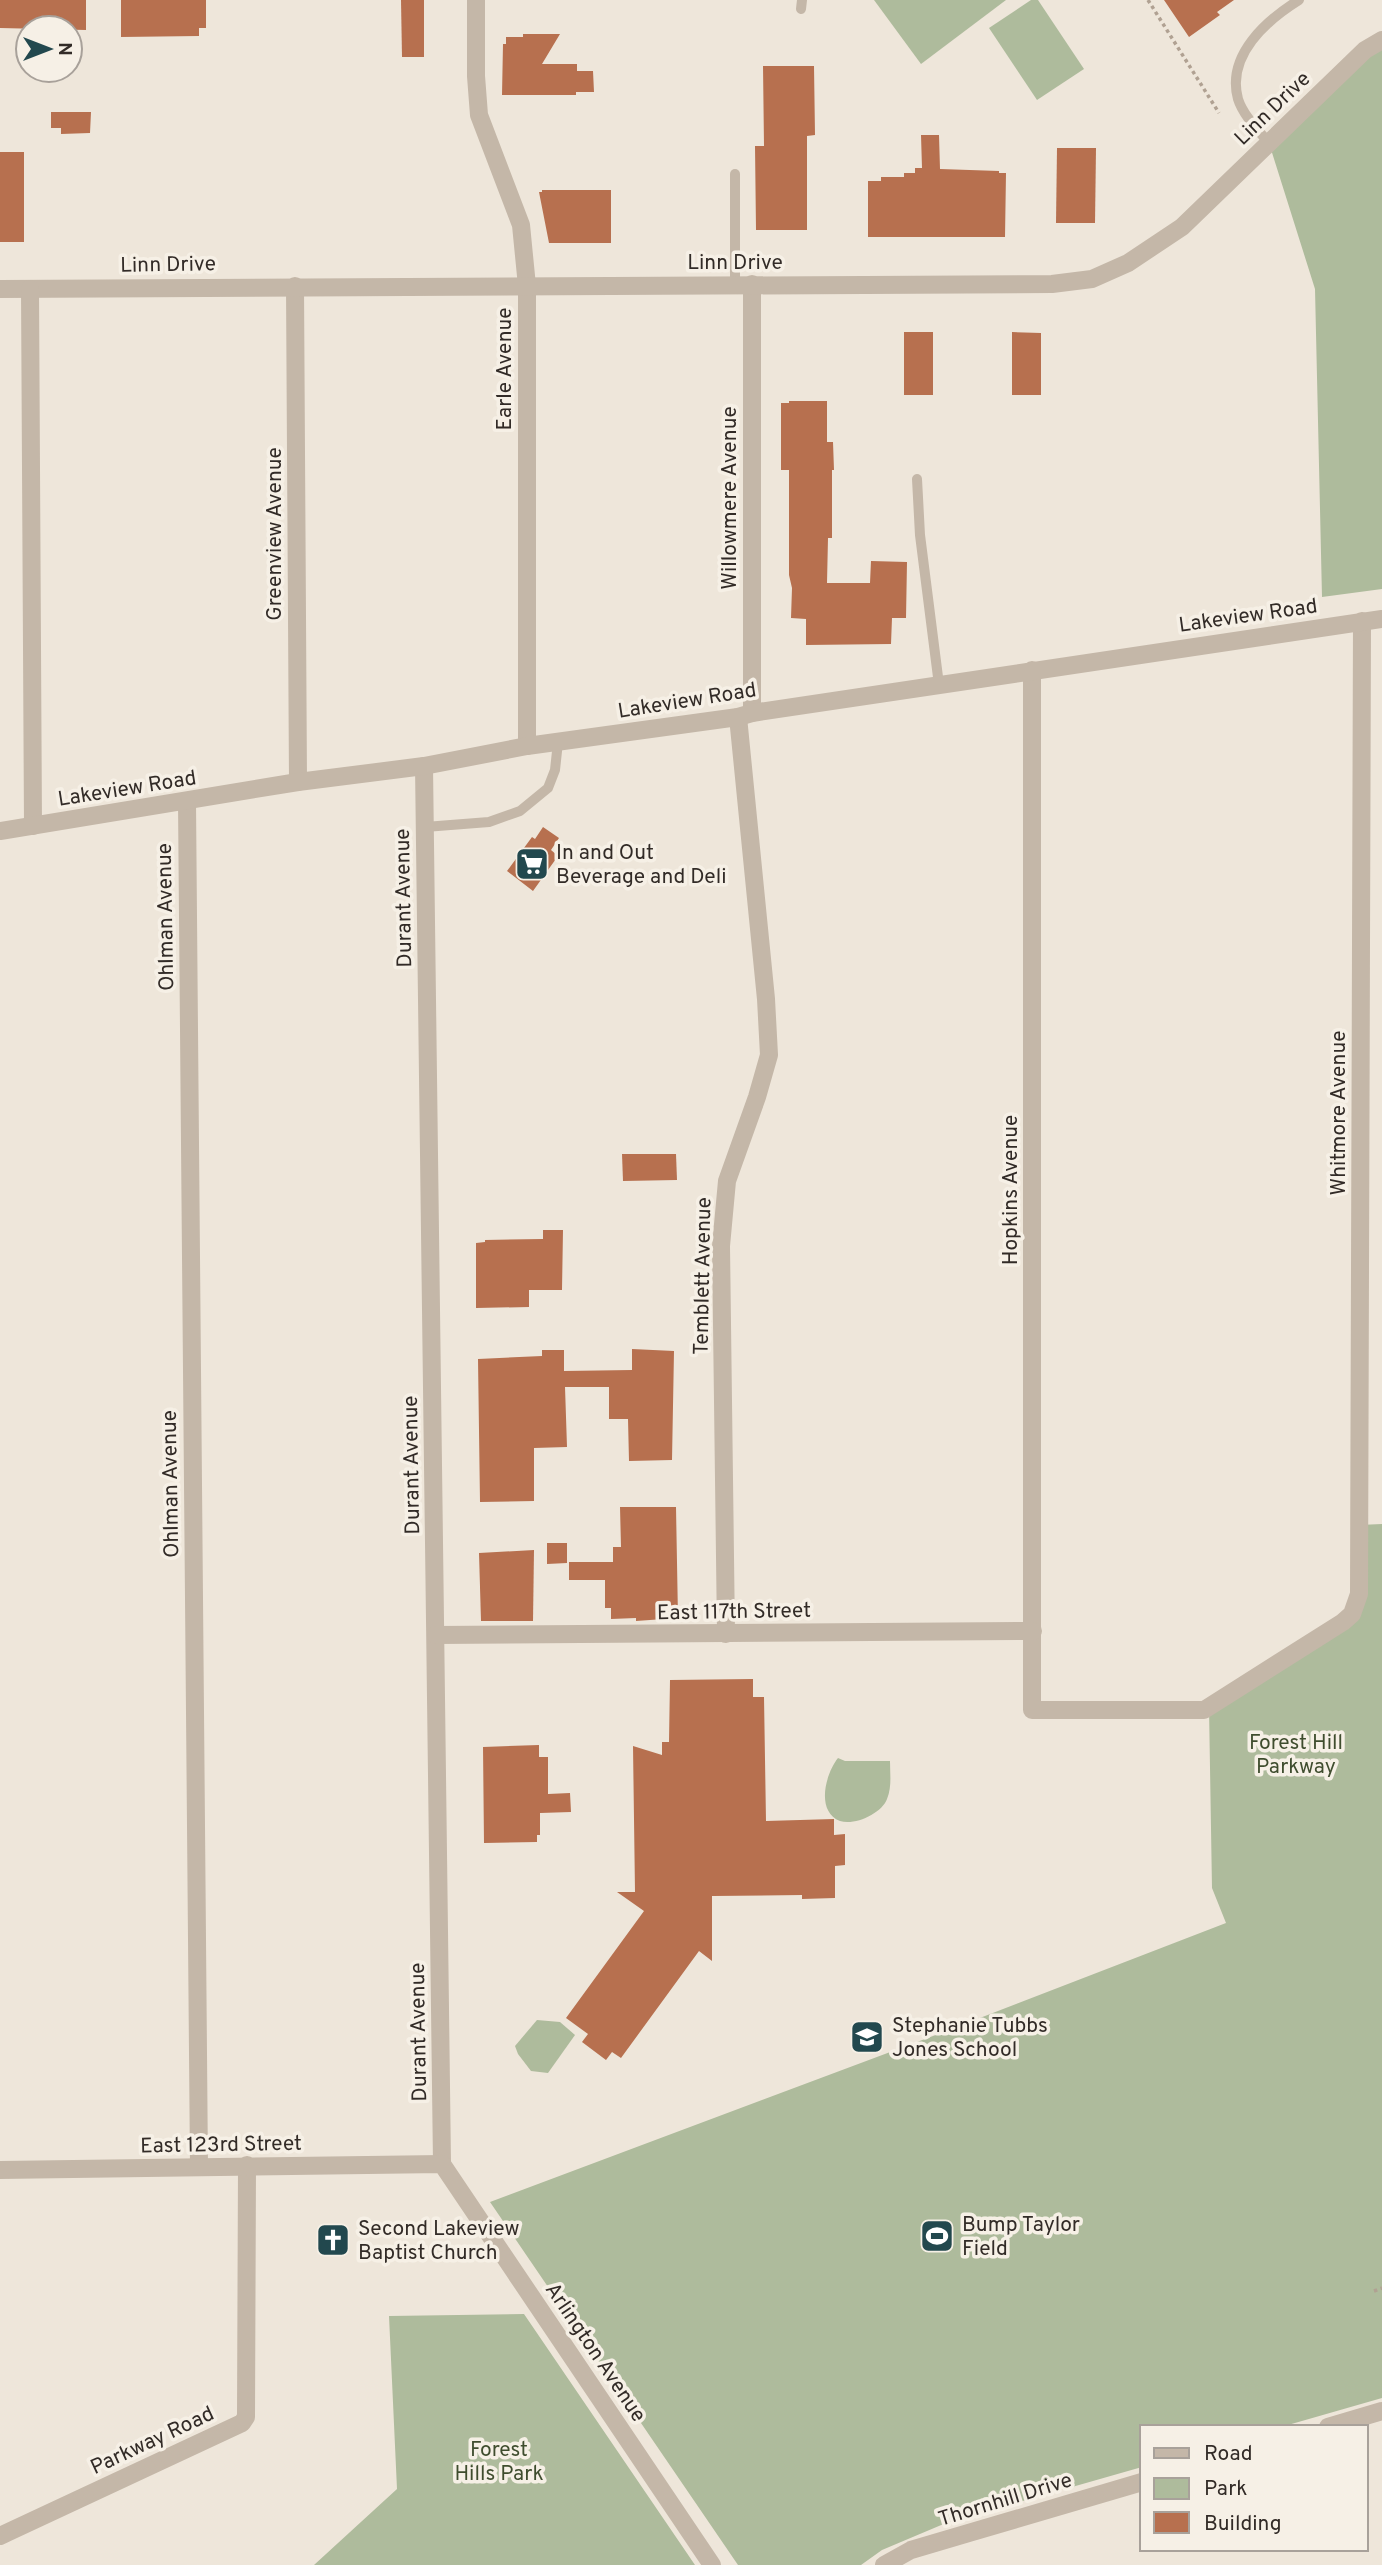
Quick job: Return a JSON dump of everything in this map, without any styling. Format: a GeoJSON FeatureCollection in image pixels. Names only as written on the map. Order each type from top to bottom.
{"type":"FeatureCollection","features":[{"type":"Feature","properties":{"kind":"street","name":"Earle Avenue"},"geometry":{"type":"LineString","coordinates":[[475,0],[475,76],[479,115],[521,225],[527,286],[527,746]]}},
{"type":"Feature","properties":{"kind":"street","name":"Linn Drive"},"geometry":{"type":"LineString","coordinates":[[0,289],[1052,284],[1092,279],[1128,263],[1182,227],[1365,50],[1382,40]]}},
{"type":"Feature","properties":{"kind":"street","name":"Willowmere Avenue"},"geometry":{"type":"LineString","coordinates":[[744,284],[745,715]]}},
{"type":"Feature","properties":{"kind":"street","name":"Greenview Avenue"},"geometry":{"type":"LineString","coordinates":[[295,286],[298,782]]}},
{"type":"Feature","properties":{"kind":"street"},"geometry":{"type":"LineString","coordinates":[[30,289],[33,826]]}},
{"type":"Feature","properties":{"kind":"street","name":"Lakeview Road"},"geometry":{"type":"LineString","coordinates":[[0,831],[298,782],[424,766],[527,746],[1382,619]]}},
{"type":"Feature","properties":{"kind":"street","name":"Whitmore Avenue"},"geometry":{"type":"LineString","coordinates":[[1032,1710],[1203,1710],[1343,1622],[1352,1615],[1357,1605],[1362,621]]}},
{"type":"Feature","properties":{"kind":"street","name":"Hopkins Avenue"},"geometry":{"type":"LineString","coordinates":[[1032,670],[1032,1710]]}},
{"type":"Feature","properties":{"kind":"street","name":"Temblett Avenue"},"geometry":{"type":"LineString","coordinates":[[726,1634],[721,1246],[727,1181],[769,1055],[745,715]]}},
{"type":"Feature","properties":{"kind":"street","name":"Durant Avenue"},"geometry":{"type":"LineString","coordinates":[[424,766],[442,2164]]}},
{"type":"Feature","properties":{"kind":"street","name":"Ohlman Avenue"},"geometry":{"type":"LineString","coordinates":[[187,802],[199,2166]]}},
{"type":"Feature","properties":{"kind":"street","name":"East 117th Street"},"geometry":{"type":"LineString","coordinates":[[436,1635],[1033,1631]]}},
{"type":"Feature","properties":{"kind":"street","name":"East 123rd Street"},"geometry":{"type":"LineString","coordinates":[[0,2170],[442,2164]]}},
{"type":"Feature","properties":{"kind":"street","name":"Arlington Avenue"},"geometry":{"type":"LineString","coordinates":[[442,2164],[712,2565]]}},
{"type":"Feature","properties":{"kind":"street","name":"Parkway Road"},"geometry":{"type":"LineString","coordinates":[[0,2536],[242,2423],[246,2417],[247,2165]]}},
{"type":"Feature","properties":{"kind":"street"},"geometry":{"type":"LineString","coordinates":[[1335,2425],[1382,2411]]}},
{"type":"Feature","properties":{"kind":"street","name":"Thornhill Drive"},"geometry":{"type":"LineString","coordinates":[[884,2565],[911,2550],[1140,2483]]}},
{"type":"Feature","properties":{"kind":"lane"},"geometry":{"type":"LineString","coordinates":[[1269,143],[1252,124],[1238,101],[1236,89],[1239,67],[1245,50],[1260,30],[1299,0]]}},
{"type":"Feature","properties":{"kind":"lane"},"geometry":{"type":"LineString","coordinates":[[735,174],[744,284]]}},
{"type":"Feature","properties":{"kind":"lane"},"geometry":{"type":"LineString","coordinates":[[917,479],[920,535],[939,685]]}},
{"type":"Feature","properties":{"kind":"lane"},"geometry":{"type":"LineString","coordinates":[[425,827],[489,822],[520,811],[548,788],[555,769],[558,742]]}},
{"type":"Feature","properties":{"kind":"path"},"geometry":{"type":"LineString","coordinates":[[1148,0],[1219,113]]}},
{"type":"Feature","properties":{"kind":"path"},"geometry":{"type":"LineString","coordinates":[[1374,2291],[1382,2288]]}},
{"type":"Feature","properties":{"kind":"green space"},"geometry":{"type":"Polygon","coordinates":[[[874,0],[1006,0],[921,64],[874,0]]]}},
{"type":"Feature","properties":{"kind":"green space"},"geometry":{"type":"Polygon","coordinates":[[[1031,0],[1038,0],[1084,69],[1037,100],[989,28],[1031,0]]]}},
{"type":"Feature","properties":{"kind":"green space"},"geometry":{"type":"Polygon","coordinates":[[[1382,40],[1382,589],[1322,597],[1315,289],[1269,143],[1382,40]]]}},
{"type":"Feature","properties":{"kind":"green space","name":"Bump Taylor Field"},"geometry":{"type":"Polygon","coordinates":[[[1382,1524],[1382,2398],[1288,2425],[1140,2425],[1140,2468],[946,2523],[882,2550],[861,2565],[738,2565],[490,2202],[1226,1923],[1212,1888],[1209,1707],[1352,1615],[1359,1525],[1382,1524]]]}},
{"type":"Feature","properties":{"kind":"green space"},"geometry":{"type":"Polygon","coordinates":[[[838,1758],[845,1761],[890,1761],[889,1794],[880,1809],[853,1822],[840,1821],[832,1816],[827,1809],[825,1791],[838,1758]]]}},
{"type":"Feature","properties":{"kind":"green space"},"geometry":{"type":"Polygon","coordinates":[[[537,2020],[560,2022],[575,2035],[548,2073],[531,2071],[515,2046],[537,2020]]]}},
{"type":"Feature","properties":{"kind":"green space","name":"Forest Hills Park"},"geometry":{"type":"Polygon","coordinates":[[[524,2314],[695,2565],[314,2565],[397,2489],[389,2316],[524,2314]]]}},
{"type":"Feature","properties":{"kind":"building"},"geometry":{"type":"Polygon","coordinates":[[[0,0],[86,0],[86,30],[84,14],[14,14],[14,28],[0,28],[0,0]]]}},
{"type":"Feature","properties":{"kind":"building"},"geometry":{"type":"Polygon","coordinates":[[[121,0],[206,0],[206,28],[199,28],[199,36],[121,37],[121,0]]]}},
{"type":"Feature","properties":{"kind":"building"},"geometry":{"type":"Polygon","coordinates":[[[401,0],[424,0],[424,57],[402,57],[401,0]]]}},
{"type":"Feature","properties":{"kind":"building"},"geometry":{"type":"Polygon","coordinates":[[[1164,0],[1234,0],[1217,12],[1220,15],[1189,37],[1164,0]]]}},
{"type":"Feature","properties":{"kind":"building"},"geometry":{"type":"Polygon","coordinates":[[[523,34],[560,34],[542,64],[577,64],[577,71],[593,71],[594,92],[576,92],[576,95],[502,95],[503,44],[506,44],[506,37],[523,37],[523,34]]]}},
{"type":"Feature","properties":{"kind":"building"},"geometry":{"type":"Polygon","coordinates":[[[763,66],[814,66],[815,135],[807,136],[807,230],[756,230],[755,146],[764,146],[763,66]]]}},
{"type":"Feature","properties":{"kind":"building"},"geometry":{"type":"Polygon","coordinates":[[[51,112],[91,112],[90,133],[61,134],[61,128],[51,128],[51,112]]]}},
{"type":"Feature","properties":{"kind":"building"},"geometry":{"type":"Polygon","coordinates":[[[921,135],[939,135],[940,169],[1006,173],[1005,237],[868,237],[868,181],[881,181],[881,177],[904,177],[904,173],[915,173],[915,168],[922,168],[921,135]]]}},
{"type":"Feature","properties":{"kind":"building"},"geometry":{"type":"Polygon","coordinates":[[[1057,148],[1096,148],[1095,223],[1056,223],[1057,148]]]}},
{"type":"Feature","properties":{"kind":"building"},"geometry":{"type":"Polygon","coordinates":[[[0,152],[24,152],[24,242],[0,242],[0,152]]]}},
{"type":"Feature","properties":{"kind":"building"},"geometry":{"type":"Polygon","coordinates":[[[611,190],[611,243],[549,243],[539,192],[611,190]]]}},
{"type":"Feature","properties":{"kind":"building"},"geometry":{"type":"Polygon","coordinates":[[[904,332],[933,332],[933,395],[904,395],[904,332]]]}},
{"type":"Feature","properties":{"kind":"building"},"geometry":{"type":"Polygon","coordinates":[[[1012,332],[1041,333],[1041,395],[1012,395],[1012,332]]]}},
{"type":"Feature","properties":{"kind":"building"},"geometry":{"type":"Polygon","coordinates":[[[827,401],[827,442],[833,442],[834,470],[832,538],[828,538],[827,583],[870,583],[871,561],[907,562],[906,618],[892,618],[891,644],[806,645],[806,619],[791,618],[789,470],[781,470],[781,403],[827,401]]]}},
{"type":"Feature","properties":{"kind":"building","name":"In and Out Beverage and Deli"},"geometry":{"type":"Polygon","coordinates":[[[543,827],[559,838],[551,850],[558,856],[533,891],[507,871],[532,837],[535,839],[543,827]]]}},
{"type":"Feature","properties":{"kind":"building"},"geometry":{"type":"Polygon","coordinates":[[[622,1154],[676,1154],[677,1180],[623,1181],[622,1154]]]}},
{"type":"Feature","properties":{"kind":"building"},"geometry":{"type":"Polygon","coordinates":[[[543,1230],[563,1230],[562,1290],[529,1290],[529,1307],[476,1308],[476,1243],[485,1240],[543,1239],[543,1230]]]}},
{"type":"Feature","properties":{"kind":"building"},"geometry":{"type":"Polygon","coordinates":[[[632,1349],[674,1351],[672,1460],[629,1461],[628,1419],[609,1419],[609,1387],[565,1387],[567,1447],[534,1448],[534,1501],[480,1502],[478,1359],[542,1356],[542,1350],[564,1350],[564,1371],[632,1370],[632,1349]]]}},
{"type":"Feature","properties":{"kind":"building"},"geometry":{"type":"Polygon","coordinates":[[[620,1507],[676,1507],[678,1618],[636,1621],[636,1618],[611,1619],[611,1608],[605,1608],[605,1580],[569,1580],[569,1562],[613,1562],[613,1547],[621,1547],[620,1507]]]}},
{"type":"Feature","properties":{"kind":"building"},"geometry":{"type":"Polygon","coordinates":[[[547,1543],[567,1543],[567,1563],[547,1564],[547,1543]]]}},
{"type":"Feature","properties":{"kind":"building"},"geometry":{"type":"Polygon","coordinates":[[[534,1550],[533,1621],[481,1621],[479,1553],[534,1550]]]}},
{"type":"Feature","properties":{"kind":"building"},"geometry":{"type":"Polygon","coordinates":[[[753,1679],[753,1697],[764,1697],[766,1821],[834,1819],[834,1835],[845,1834],[845,1865],[835,1866],[835,1898],[802,1899],[802,1895],[712,1896],[712,1961],[699,1951],[621,2058],[612,2052],[606,2060],[582,2042],[588,2034],[566,2018],[644,1911],[617,1892],[635,1892],[633,1746],[662,1755],[662,1742],[669,1742],[670,1680],[753,1679]]]}},
{"type":"Feature","properties":{"kind":"building"},"geometry":{"type":"Polygon","coordinates":[[[539,1745],[539,1757],[548,1757],[548,1794],[570,1793],[571,1812],[540,1813],[540,1835],[537,1835],[537,1842],[484,1843],[483,1747],[539,1745]]]}},
{"type":"Feature","properties":{"kind":"place","name":"In and Out Beverage and Deli"},"geometry":{"type":"Point","coordinates":[532,864]}},
{"type":"Feature","properties":{"kind":"place","name":"Stephanie Tubbs Jones School"},"geometry":{"type":"Point","coordinates":[867,2037]}},
{"type":"Feature","properties":{"kind":"place","name":"Bump Taylor Field"},"geometry":{"type":"Point","coordinates":[937,2236]}},
{"type":"Feature","properties":{"kind":"place","name":"Second Lakeview Baptist Church"},"geometry":{"type":"Point","coordinates":[333,2240]}},
{"type":"Feature","properties":{"kind":"park label","name":"Forest Hill Parkway"},"geometry":{"type":"Point","coordinates":[1296,1754]}}]}
